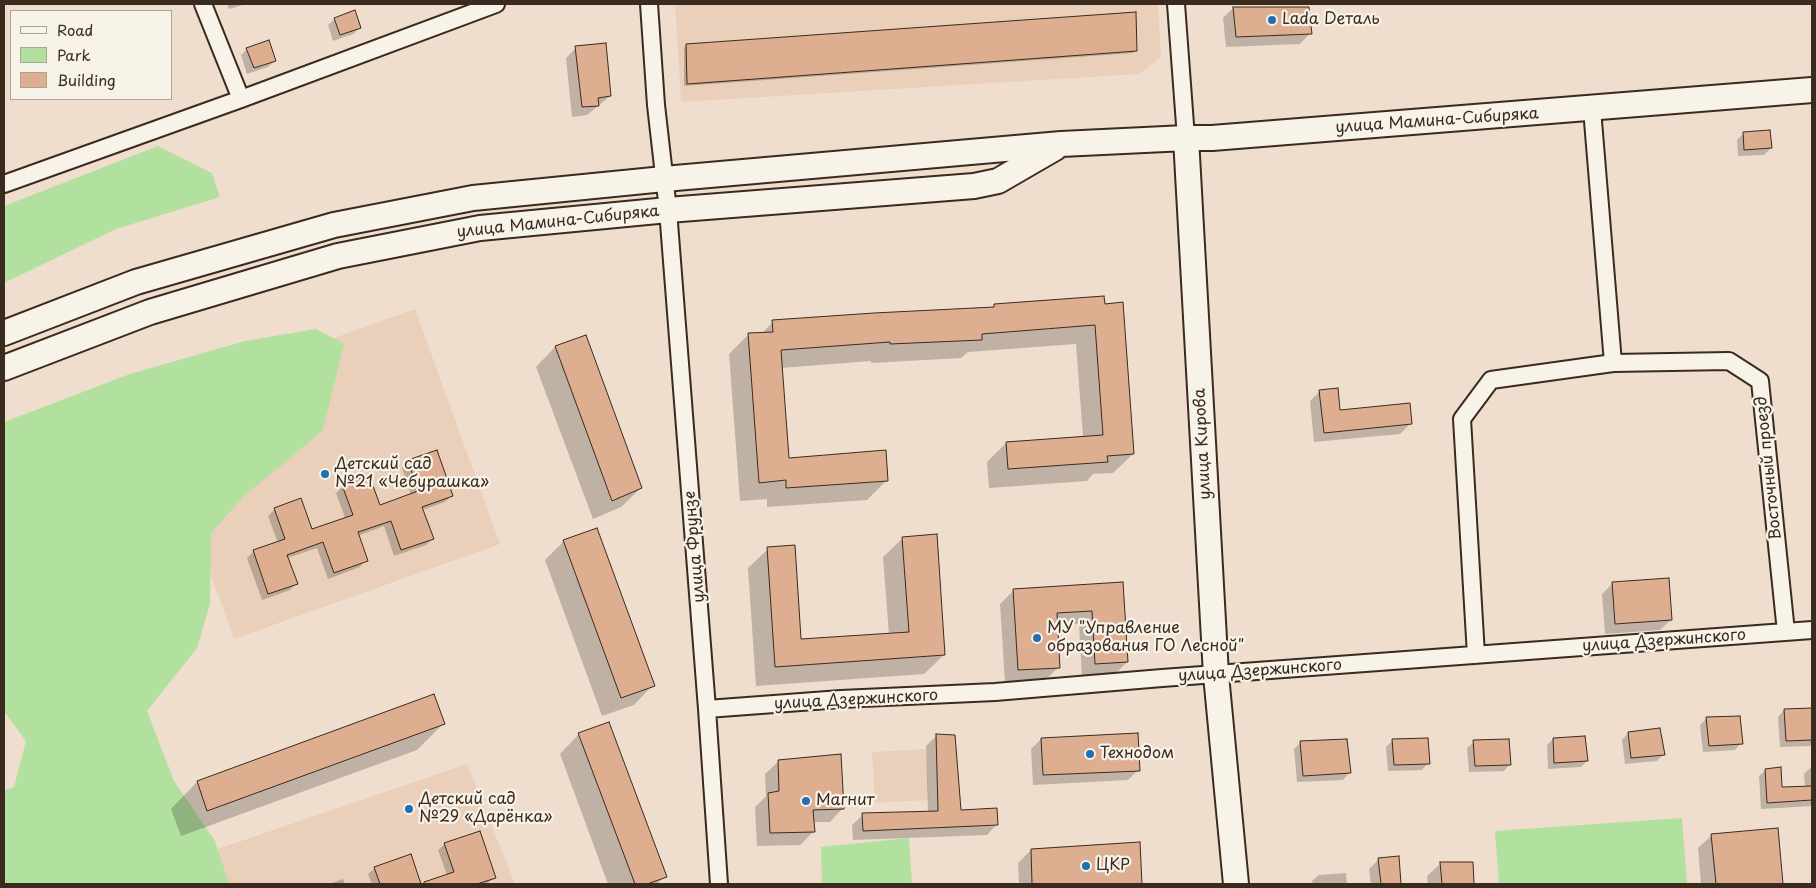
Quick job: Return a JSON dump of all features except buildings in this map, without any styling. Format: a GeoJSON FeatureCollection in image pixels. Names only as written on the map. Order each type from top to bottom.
{"type":"FeatureCollection","features":[{"type":"Feature","properties":{"kind":"main road","name":"улица Мамина-Сибиряка"},"geometry":{"type":"LineString","coordinates":[[4,333],[136,282],[334,225],[473,198],[1061,144],[1212,138],[1812,90]]}},
{"type":"Feature","properties":{"kind":"main road","name":"улица Кирова"},"geometry":{"type":"LineString","coordinates":[[1186,138],[1216,675],[1236,884]]}},
{"type":"Feature","properties":{"kind":"main road","name":"улица Мамина-Сибиряка"},"geometry":{"type":"LineString","coordinates":[[4,368],[150,312],[338,256],[480,228],[668,210],[974,186],[998,181],[1061,144]]}},
{"type":"Feature","properties":{"kind":"street"},"geometry":{"type":"LineString","coordinates":[[203,4],[241,99]]}},
{"type":"Feature","properties":{"kind":"street"},"geometry":{"type":"LineString","coordinates":[[4,184],[241,99],[496,4]]}},
{"type":"Feature","properties":{"kind":"street","name":"улица Фрунзе"},"geometry":{"type":"LineString","coordinates":[[648,4],[656,105],[668,210],[708,709],[719,884]]}},
{"type":"Feature","properties":{"kind":"street","name":"улица Кирова"},"geometry":{"type":"LineString","coordinates":[[1176,4],[1186,138]]}},
{"type":"Feature","properties":{"kind":"street"},"geometry":{"type":"LineString","coordinates":[[1476,655],[1462,419],[1491,380],[1613,363],[1592,109]]}},
{"type":"Feature","properties":{"kind":"street","name":"Восточный проезд"},"geometry":{"type":"LineString","coordinates":[[1613,363],[1729,361],[1760,381],[1786,632]]}},
{"type":"Feature","properties":{"kind":"street","name":"улица Дзержинского"},"geometry":{"type":"LineString","coordinates":[[708,709],[841,699],[994,692],[1812,630]]}},
{"type":"Feature","properties":{"kind":"shaded area"},"geometry":{"type":"Polygon","coordinates":[[[675,4],[1158,4],[1161,57],[1139,74],[681,102],[675,4]]]}},
{"type":"Feature","properties":{"kind":"shaded area","name":"Детский сад №21 «Чебурашка»"},"geometry":{"type":"Polygon","coordinates":[[[415,309],[500,544],[234,639],[150,404],[415,309]]]}},
{"type":"Feature","properties":{"kind":"shaded area"},"geometry":{"type":"Polygon","coordinates":[[[926,749],[929,800],[875,803],[872,752],[926,749]]]}},
{"type":"Feature","properties":{"kind":"shaded area","name":"Детский сад №29 «Дарёнка»"},"geometry":{"type":"Polygon","coordinates":[[[467,764],[515,884],[210,884],[200,855],[467,764]]]}},
{"type":"Feature","properties":{"kind":"green space"},"geometry":{"type":"Polygon","coordinates":[[[158,146],[212,173],[220,197],[116,229],[4,283],[4,206],[158,146]]]}},
{"type":"Feature","properties":{"kind":"green space"},"geometry":{"type":"Polygon","coordinates":[[[316,329],[344,344],[323,430],[246,494],[211,533],[210,604],[197,648],[147,711],[174,781],[215,841],[229,884],[4,884],[4,791],[14,787],[26,741],[4,711],[4,422],[130,374],[245,341],[316,329]]]}},
{"type":"Feature","properties":{"kind":"green space"},"geometry":{"type":"Polygon","coordinates":[[[1682,818],[1687,884],[1499,884],[1495,831],[1682,818]]]}},
{"type":"Feature","properties":{"kind":"green space"},"geometry":{"type":"Polygon","coordinates":[[[909,838],[912,884],[822,884],[821,847],[909,838]]]}},
{"type":"Feature","properties":{"kind":"place","name":"Lada Dеталь"},"geometry":{"type":"Point","coordinates":[1272,20]}},
{"type":"Feature","properties":{"kind":"place","name":"Детский сад №21 «Чебурашка»"},"geometry":{"type":"Point","coordinates":[325,474]}},
{"type":"Feature","properties":{"kind":"place","name":"МУ \"Управление образования ГО Лесной\""},"geometry":{"type":"Point","coordinates":[1037,638]}},
{"type":"Feature","properties":{"kind":"place","name":"Технодом"},"geometry":{"type":"Point","coordinates":[1090,754]}},
{"type":"Feature","properties":{"kind":"place","name":"Магнит"},"geometry":{"type":"Point","coordinates":[806,801]}},
{"type":"Feature","properties":{"kind":"place","name":"Детский сад №29 «Дарёнка»"},"geometry":{"type":"Point","coordinates":[409,809]}},
{"type":"Feature","properties":{"kind":"place","name":"ЦКР"},"geometry":{"type":"Point","coordinates":[1086,866]}}]}
